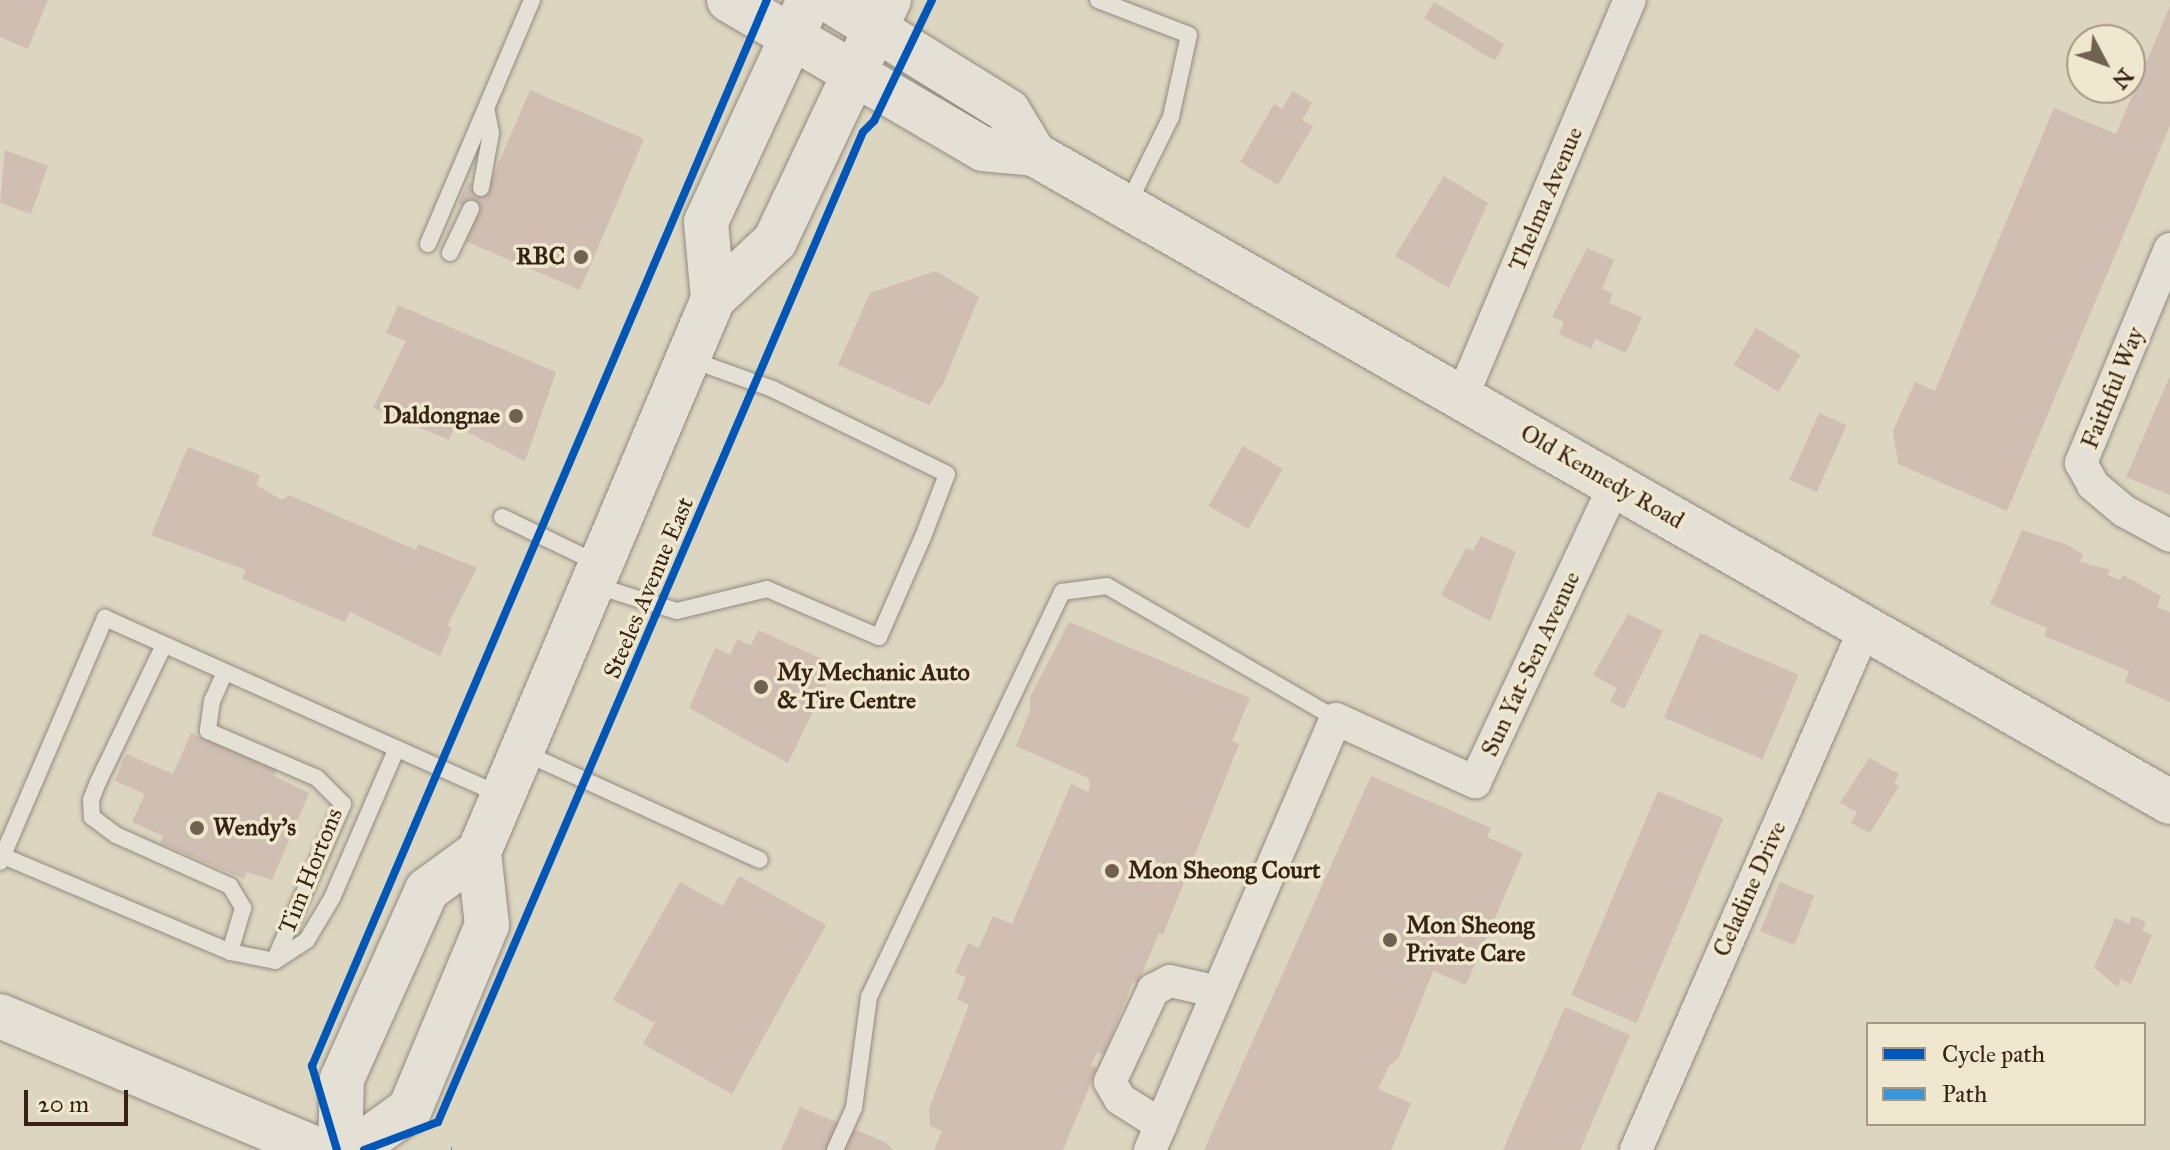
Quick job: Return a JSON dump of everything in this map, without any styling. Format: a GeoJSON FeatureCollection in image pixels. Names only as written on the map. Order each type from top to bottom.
{"type":"FeatureCollection","features":[{"type":"Feature","properties":{"kind":"main road","name":"Old Kennedy Road"},"geometry":{"type":"LineString","coordinates":[[729,0],[800,19],[853,74],[983,149],[1034,154],[2170,802]]}},
{"type":"Feature","properties":{"kind":"main road","name":"Old Kennedy Road"},"geometry":{"type":"LineString","coordinates":[[829,0],[882,14],[1008,111],[1034,154]]}},
{"type":"Feature","properties":{"kind":"main road"},"geometry":{"type":"LineString","coordinates":[[353,1150],[410,1109],[487,925],[479,852],[713,299],[775,241],[882,14]]}},
{"type":"Feature","properties":{"kind":"main road"},"geometry":{"type":"LineString","coordinates":[[713,299],[706,222],[800,19]]}},
{"type":"Feature","properties":{"kind":"main road"},"geometry":{"type":"LineString","coordinates":[[340,1150],[342,1079],[427,890],[479,852]]}},
{"type":"Feature","properties":{"kind":"main road"},"geometry":{"type":"LineString","coordinates":[[0,1016],[318,1150]]}},
{"type":"Feature","properties":{"kind":"street","name":"Thelma Avenue"},"geometry":{"type":"LineString","coordinates":[[1462,397],[1630,0]]}},
{"type":"Feature","properties":{"kind":"street","name":"Faithful Way"},"geometry":{"type":"LineString","coordinates":[[2170,249],[2081,463],[2093,485],[2124,511],[2170,536]]}},
{"type":"Feature","properties":{"kind":"street","name":"Sun Yat-Sen Avenue"},"geometry":{"type":"LineString","coordinates":[[1336,719],[1475,782],[1615,485]]}},
{"type":"Feature","properties":{"kind":"street","name":"Celadine Drive"},"geometry":{"type":"LineString","coordinates":[[1636,1150],[1865,628]]}},
{"type":"Feature","properties":{"kind":"street"},"geometry":{"type":"LineString","coordinates":[[1218,992],[1170,981],[1153,990],[1110,1082],[1120,1099],[1155,1138],[1336,719]]}},
{"type":"Feature","properties":{"kind":"lane"},"geometry":{"type":"LineString","coordinates":[[428,244],[532,0]]}},
{"type":"Feature","properties":{"kind":"lane"},"geometry":{"type":"LineString","coordinates":[[1098,0],[1189,35],[1171,117],[1127,206]]}},
{"type":"Feature","properties":{"kind":"lane"},"geometry":{"type":"LineString","coordinates":[[481,188],[491,133],[486,108]]}},
{"type":"Feature","properties":{"kind":"lane"},"geometry":{"type":"LineString","coordinates":[[450,253],[471,209]]}},
{"type":"Feature","properties":{"kind":"lane"},"geometry":{"type":"LineString","coordinates":[[502,517],[596,574],[677,611],[767,589],[879,637],[947,474],[773,389],[688,358]]}},
{"type":"Feature","properties":{"kind":"lane"},"geometry":{"type":"LineString","coordinates":[[835,1150],[854,1108],[869,997],[1062,592],[1107,586],[1336,719]]}},
{"type":"Feature","properties":{"kind":"lane"},"geometry":{"type":"LineString","coordinates":[[397,748],[332,898],[307,940],[275,961],[230,952],[1,859],[105,618],[503,795]]}},
{"type":"Feature","properties":{"kind":"lane"},"geometry":{"type":"LineString","coordinates":[[164,645],[98,782],[92,817],[116,835],[230,886],[243,908],[230,952]]}},
{"type":"Feature","properties":{"kind":"lane","name":"Tim Hortons"},"geometry":{"type":"LineString","coordinates":[[225,672],[212,701],[208,731],[317,778],[343,804],[275,961]]}},
{"type":"Feature","properties":{"kind":"lane"},"geometry":{"type":"LineString","coordinates":[[522,751],[760,860]]}},
{"type":"Feature","properties":{"kind":"building"},"geometry":{"type":"Polygon","coordinates":[[[0,0],[48,0],[28,49],[0,37],[0,0]]]}},
{"type":"Feature","properties":{"kind":"building"},"geometry":{"type":"Polygon","coordinates":[[[1434,2],[1504,44],[1495,61],[1424,18],[1434,2]]]}},
{"type":"Feature","properties":{"kind":"building"},"geometry":{"type":"Polygon","coordinates":[[[2170,6],[2170,125],[2007,511],[1898,464],[1893,431],[1915,382],[1935,391],[2054,108],[2116,134],[2129,104],[2146,104],[2146,63],[2170,6]]]}},
{"type":"Feature","properties":{"kind":"building"},"geometry":{"type":"Polygon","coordinates":[[[530,90],[644,139],[580,290],[465,241],[477,212],[458,204],[468,182],[487,190],[530,90]]]}},
{"type":"Feature","properties":{"kind":"building"},"geometry":{"type":"Polygon","coordinates":[[[1293,91],[1312,103],[1302,120],[1313,126],[1278,185],[1240,162],[1274,104],[1282,109],[1293,91]]]}},
{"type":"Feature","properties":{"kind":"building"},"geometry":{"type":"Polygon","coordinates":[[[5,150],[48,166],[31,214],[0,203],[5,150]]]}},
{"type":"Feature","properties":{"kind":"building"},"geometry":{"type":"Polygon","coordinates":[[[1444,176],[1488,203],[1449,288],[1395,256],[1444,176]]]}},
{"type":"Feature","properties":{"kind":"building"},"geometry":{"type":"Polygon","coordinates":[[[1587,248],[1614,260],[1602,289],[1613,294],[1609,303],[1642,317],[1626,353],[1595,339],[1591,349],[1559,334],[1564,322],[1552,317],[1587,248]]]}},
{"type":"Feature","properties":{"kind":"building"},"geometry":{"type":"Polygon","coordinates":[[[936,271],[979,297],[943,384],[929,405],[838,365],[870,293],[936,271]]]}},
{"type":"Feature","properties":{"kind":"building"},"geometry":{"type":"Polygon","coordinates":[[[398,305],[556,372],[525,461],[455,426],[449,440],[373,408],[406,341],[386,333],[398,305]]]}},
{"type":"Feature","properties":{"kind":"building"},"geometry":{"type":"Polygon","coordinates":[[[1756,328],[1801,355],[1778,392],[1734,365],[1756,328]]]}},
{"type":"Feature","properties":{"kind":"building"},"geometry":{"type":"Polygon","coordinates":[[[2170,376],[2170,495],[2126,477],[2170,376]]]}},
{"type":"Feature","properties":{"kind":"building"},"geometry":{"type":"Polygon","coordinates":[[[1819,413],[1846,425],[1817,492],[1789,480],[1819,413]]]}},
{"type":"Feature","properties":{"kind":"building"},"geometry":{"type":"Polygon","coordinates":[[[1243,446],[1283,469],[1248,529],[1208,506],[1243,446]]]}},
{"type":"Feature","properties":{"kind":"building"},"geometry":{"type":"Polygon","coordinates":[[[188,447],[260,475],[256,485],[282,500],[289,495],[416,550],[418,544],[477,568],[447,626],[452,628],[440,656],[350,612],[345,622],[242,579],[246,570],[151,535],[188,447]]]}},
{"type":"Feature","properties":{"kind":"building"},"geometry":{"type":"Polygon","coordinates":[[[2022,530],[2068,545],[2083,555],[2080,562],[2110,570],[2107,575],[2120,580],[2123,575],[2161,596],[2157,607],[2170,612],[2170,702],[2125,682],[2129,671],[2044,636],[2047,628],[1990,604],[2022,530]]]}},
{"type":"Feature","properties":{"kind":"building"},"geometry":{"type":"Polygon","coordinates":[[[1481,536],[1516,552],[1490,621],[1441,595],[1466,548],[1473,551],[1481,536]]]}},
{"type":"Feature","properties":{"kind":"building"},"geometry":{"type":"Polygon","coordinates":[[[1628,614],[1663,631],[1624,709],[1610,702],[1617,688],[1593,675],[1628,614]]]}},
{"type":"Feature","properties":{"kind":"building","name":"Mon Sheong Court"},"geometry":{"type":"Polygon","coordinates":[[[1069,622],[1250,698],[1232,741],[1239,744],[1163,935],[1159,933],[1138,983],[1133,981],[1104,1055],[1097,1052],[1091,1065],[1097,1068],[1063,1150],[934,1150],[942,1131],[930,1126],[929,1109],[969,1005],[957,999],[966,977],[955,973],[968,943],[979,948],[993,916],[1012,924],[1071,784],[1088,792],[1090,785],[1088,778],[1016,746],[1030,711],[1030,697],[1069,622]]]}},
{"type":"Feature","properties":{"kind":"building","name":"My Mechanic Auto & Tire Centre"},"geometry":{"type":"Polygon","coordinates":[[[758,630],[835,665],[788,763],[689,708],[715,648],[730,655],[737,639],[751,645],[758,630]]]}},
{"type":"Feature","properties":{"kind":"building"},"geometry":{"type":"Polygon","coordinates":[[[1700,633],[1798,675],[1763,759],[1664,718],[1700,633]]]}},
{"type":"Feature","properties":{"kind":"building"},"geometry":{"type":"Polygon","coordinates":[[[191,733],[277,769],[274,776],[309,793],[272,880],[247,872],[244,879],[160,843],[163,836],[132,822],[145,794],[115,781],[126,754],[173,774],[191,733]]]}},
{"type":"Feature","properties":{"kind":"building"},"geometry":{"type":"Polygon","coordinates":[[[1869,758],[1899,774],[1894,783],[1899,786],[1870,833],[1851,823],[1857,812],[1840,803],[1869,758]]]}},
{"type":"Feature","properties":{"kind":"building","name":"Mon Sheong Private Care"},"geometry":{"type":"Polygon","coordinates":[[[1371,776],[1491,828],[1487,837],[1523,853],[1466,985],[1433,971],[1398,1059],[1389,1066],[1378,1089],[1411,1103],[1391,1150],[1204,1150],[1371,776]]]}},
{"type":"Feature","properties":{"kind":"building"},"geometry":{"type":"Polygon","coordinates":[[[1658,791],[1723,819],[1637,1023],[1571,995],[1658,791]]]}},
{"type":"Feature","properties":{"kind":"building"},"geometry":{"type":"Polygon","coordinates":[[[739,876],[826,925],[732,1094],[643,1044],[655,1023],[613,1000],[680,882],[723,906],[739,876]]]}},
{"type":"Feature","properties":{"kind":"building"},"geometry":{"type":"Polygon","coordinates":[[[1780,882],[1814,896],[1794,945],[1760,931],[1780,882]]]}},
{"type":"Feature","properties":{"kind":"building"},"geometry":{"type":"Polygon","coordinates":[[[2132,916],[2146,922],[2142,930],[2152,935],[2131,984],[2121,979],[2118,987],[2094,968],[2115,918],[2129,924],[2132,916]]]}},
{"type":"Feature","properties":{"kind":"building"},"geometry":{"type":"Polygon","coordinates":[[[1565,1007],[1630,1035],[1580,1150],[1503,1150],[1565,1007]]]}},
{"type":"Feature","properties":{"kind":"building"},"geometry":{"type":"Polygon","coordinates":[[[800,1107],[885,1142],[893,1150],[781,1150],[800,1107]]]}},
{"type":"Feature","properties":{"kind":"cycle path"},"geometry":{"type":"LineString","coordinates":[[337,1150],[312,1066],[767,0]]}},
{"type":"Feature","properties":{"kind":"cycle path","name":"Steeles Avenue East"},"geometry":{"type":"LineString","coordinates":[[364,1150],[438,1122],[863,132],[874,121],[932,0]]}},
{"type":"Feature","properties":{"kind":"place","name":"RBC"},"geometry":{"type":"Point","coordinates":[581,257]}},
{"type":"Feature","properties":{"kind":"place","name":"Daldongnae"},"geometry":{"type":"Point","coordinates":[516,416]}},
{"type":"Feature","properties":{"kind":"place","name":"My Mechanic Auto & Tire Centre"},"geometry":{"type":"Point","coordinates":[761,687]}},
{"type":"Feature","properties":{"kind":"place","name":"Wendy's"},"geometry":{"type":"Point","coordinates":[197,828]}},
{"type":"Feature","properties":{"kind":"place","name":"Mon Sheong Court"},"geometry":{"type":"Point","coordinates":[1112,871]}},
{"type":"Feature","properties":{"kind":"place","name":"Mon Sheong Private Care"},"geometry":{"type":"Point","coordinates":[1390,940]}}]}
